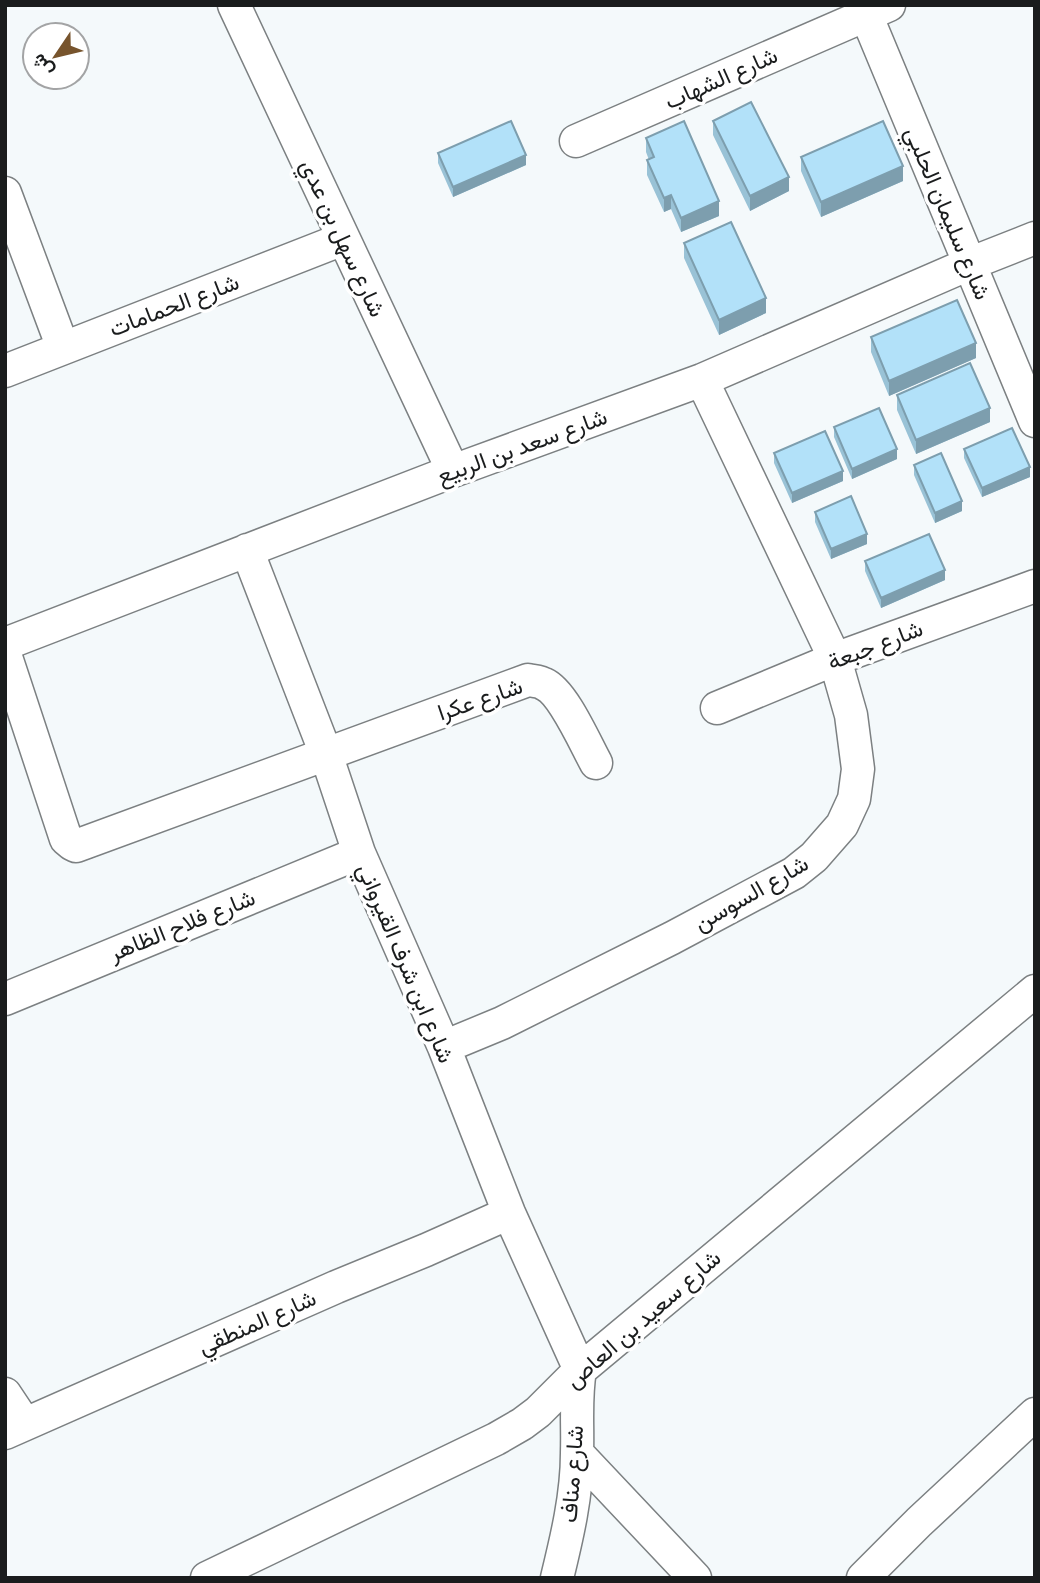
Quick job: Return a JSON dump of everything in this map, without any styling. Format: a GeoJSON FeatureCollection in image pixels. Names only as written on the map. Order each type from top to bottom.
{"type":"FeatureCollection","features":[{"type":"Feature","properties":{"kind":"street","name":"شارع سهل بن عدي"},"geometry":{"type":"LineString","coordinates":[[234,5],[453,471]]}},
{"type":"Feature","properties":{"kind":"street","name":"شارع الشهاب"},"geometry":{"type":"LineString","coordinates":[[576,141],[872,8]]}},
{"type":"Feature","properties":{"kind":"street","name":"شارع سليمان الحلبي"},"geometry":{"type":"LineString","coordinates":[[872,8],[969,264],[1035,421]]}},
{"type":"Feature","properties":{"kind":"street"},"geometry":{"type":"LineString","coordinates":[[5,193],[63,348]]}},
{"type":"Feature","properties":{"kind":"street","name":"شارع سعد بن الربيع"},"geometry":{"type":"LineString","coordinates":[[5,643],[453,471],[702,380],[1035,238]]}},
{"type":"Feature","properties":{"kind":"street","name":"شارع الحمامات"},"geometry":{"type":"LineString","coordinates":[[5,371],[343,239]]}},
{"type":"Feature","properties":{"kind":"street","name":"شارع السوسن"},"geometry":{"type":"LineString","coordinates":[[444,1047],[502,1023],[794,873],[814,857],[842,825],[854,799],[858,769],[851,715],[835,659],[702,380]]}},
{"type":"Feature","properties":{"kind":"street","name":"شارع ابن شرف القيرواني"},"geometry":{"type":"LineString","coordinates":[[247,550],[326,754],[359,853],[444,1047],[509,1213],[580,1370]]}},
{"type":"Feature","properties":{"kind":"street","name":"شارع جبعة"},"geometry":{"type":"LineString","coordinates":[[717,708],[835,659],[1035,586]]}},
{"type":"Feature","properties":{"kind":"street","name":"شارع عكرا"},"geometry":{"type":"LineString","coordinates":[[5,654],[66,839],[72,844],[79,845],[527,680],[544,684],[565,705],[596,762]]}},
{"type":"Feature","properties":{"kind":"street","name":"شارع فلاح الظاهر"},"geometry":{"type":"LineString","coordinates":[[5,999],[359,853]]}},
{"type":"Feature","properties":{"kind":"street","name":"شارع سعيد بن العاص"},"geometry":{"type":"LineString","coordinates":[[207,1578],[522,1424],[538,1412],[580,1370],[1035,991]]}},
{"type":"Feature","properties":{"kind":"street","name":"شارع المنطقي"},"geometry":{"type":"LineString","coordinates":[[15,1429],[509,1213]]}},
{"type":"Feature","properties":{"kind":"street","name":"شارع مناف"},"geometry":{"type":"LineString","coordinates":[[557,1578],[572,1513],[577,1453],[576,1393],[580,1370]]}},
{"type":"Feature","properties":{"kind":"street"},"geometry":{"type":"LineString","coordinates":[[5,1394],[15,1429]]}},
{"type":"Feature","properties":{"kind":"street"},"geometry":{"type":"LineString","coordinates":[[863,1578],[928,1513],[1035,1414]]}},
{"type":"Feature","properties":{"kind":"street"},"geometry":{"type":"LineString","coordinates":[[577,1453],[695,1578]]}},
{"type":"Feature","properties":{"kind":"building"},"geometry":{"type":"Polygon","coordinates":[[[751,102],[789,177],[750,196],[713,121],[751,102]]]}},
{"type":"Feature","properties":{"kind":"building"},"geometry":{"type":"Polygon","coordinates":[[[511,121],[526,155],[453,187],[438,153],[511,121]]]}},
{"type":"Feature","properties":{"kind":"building"},"geometry":{"type":"Polygon","coordinates":[[[684,121],[719,201],[681,218],[671,195],[664,198],[647,160],[654,157],[646,138],[684,121]]]}},
{"type":"Feature","properties":{"kind":"building"},"geometry":{"type":"Polygon","coordinates":[[[883,121],[903,166],[821,202],[801,157],[883,121]]]}},
{"type":"Feature","properties":{"kind":"building"},"geometry":{"type":"Polygon","coordinates":[[[731,222],[766,298],[719,320],[684,243],[731,222]]]}},
{"type":"Feature","properties":{"kind":"building"},"geometry":{"type":"Polygon","coordinates":[[[957,300],[976,343],[889,381],[871,337],[957,300]]]}},
{"type":"Feature","properties":{"kind":"building"},"geometry":{"type":"Polygon","coordinates":[[[970,363],[990,408],[916,440],[897,395],[970,363]]]}},
{"type":"Feature","properties":{"kind":"building"},"geometry":{"type":"Polygon","coordinates":[[[879,408],[897,449],[852,469],[834,427],[879,408]]]}},
{"type":"Feature","properties":{"kind":"building"},"geometry":{"type":"Polygon","coordinates":[[[1012,428],[1030,467],[982,488],[964,449],[1012,428]]]}},
{"type":"Feature","properties":{"kind":"building"},"geometry":{"type":"Polygon","coordinates":[[[825,431],[843,471],[792,493],[774,453],[825,431]]]}},
{"type":"Feature","properties":{"kind":"building"},"geometry":{"type":"Polygon","coordinates":[[[941,453],[962,501],[935,513],[914,465],[941,453]]]}},
{"type":"Feature","properties":{"kind":"building"},"geometry":{"type":"Polygon","coordinates":[[[851,496],[867,534],[831,549],[815,512],[851,496]]]}},
{"type":"Feature","properties":{"kind":"building"},"geometry":{"type":"Polygon","coordinates":[[[929,534],[945,570],[881,598],[865,561],[929,534]]]}}]}
